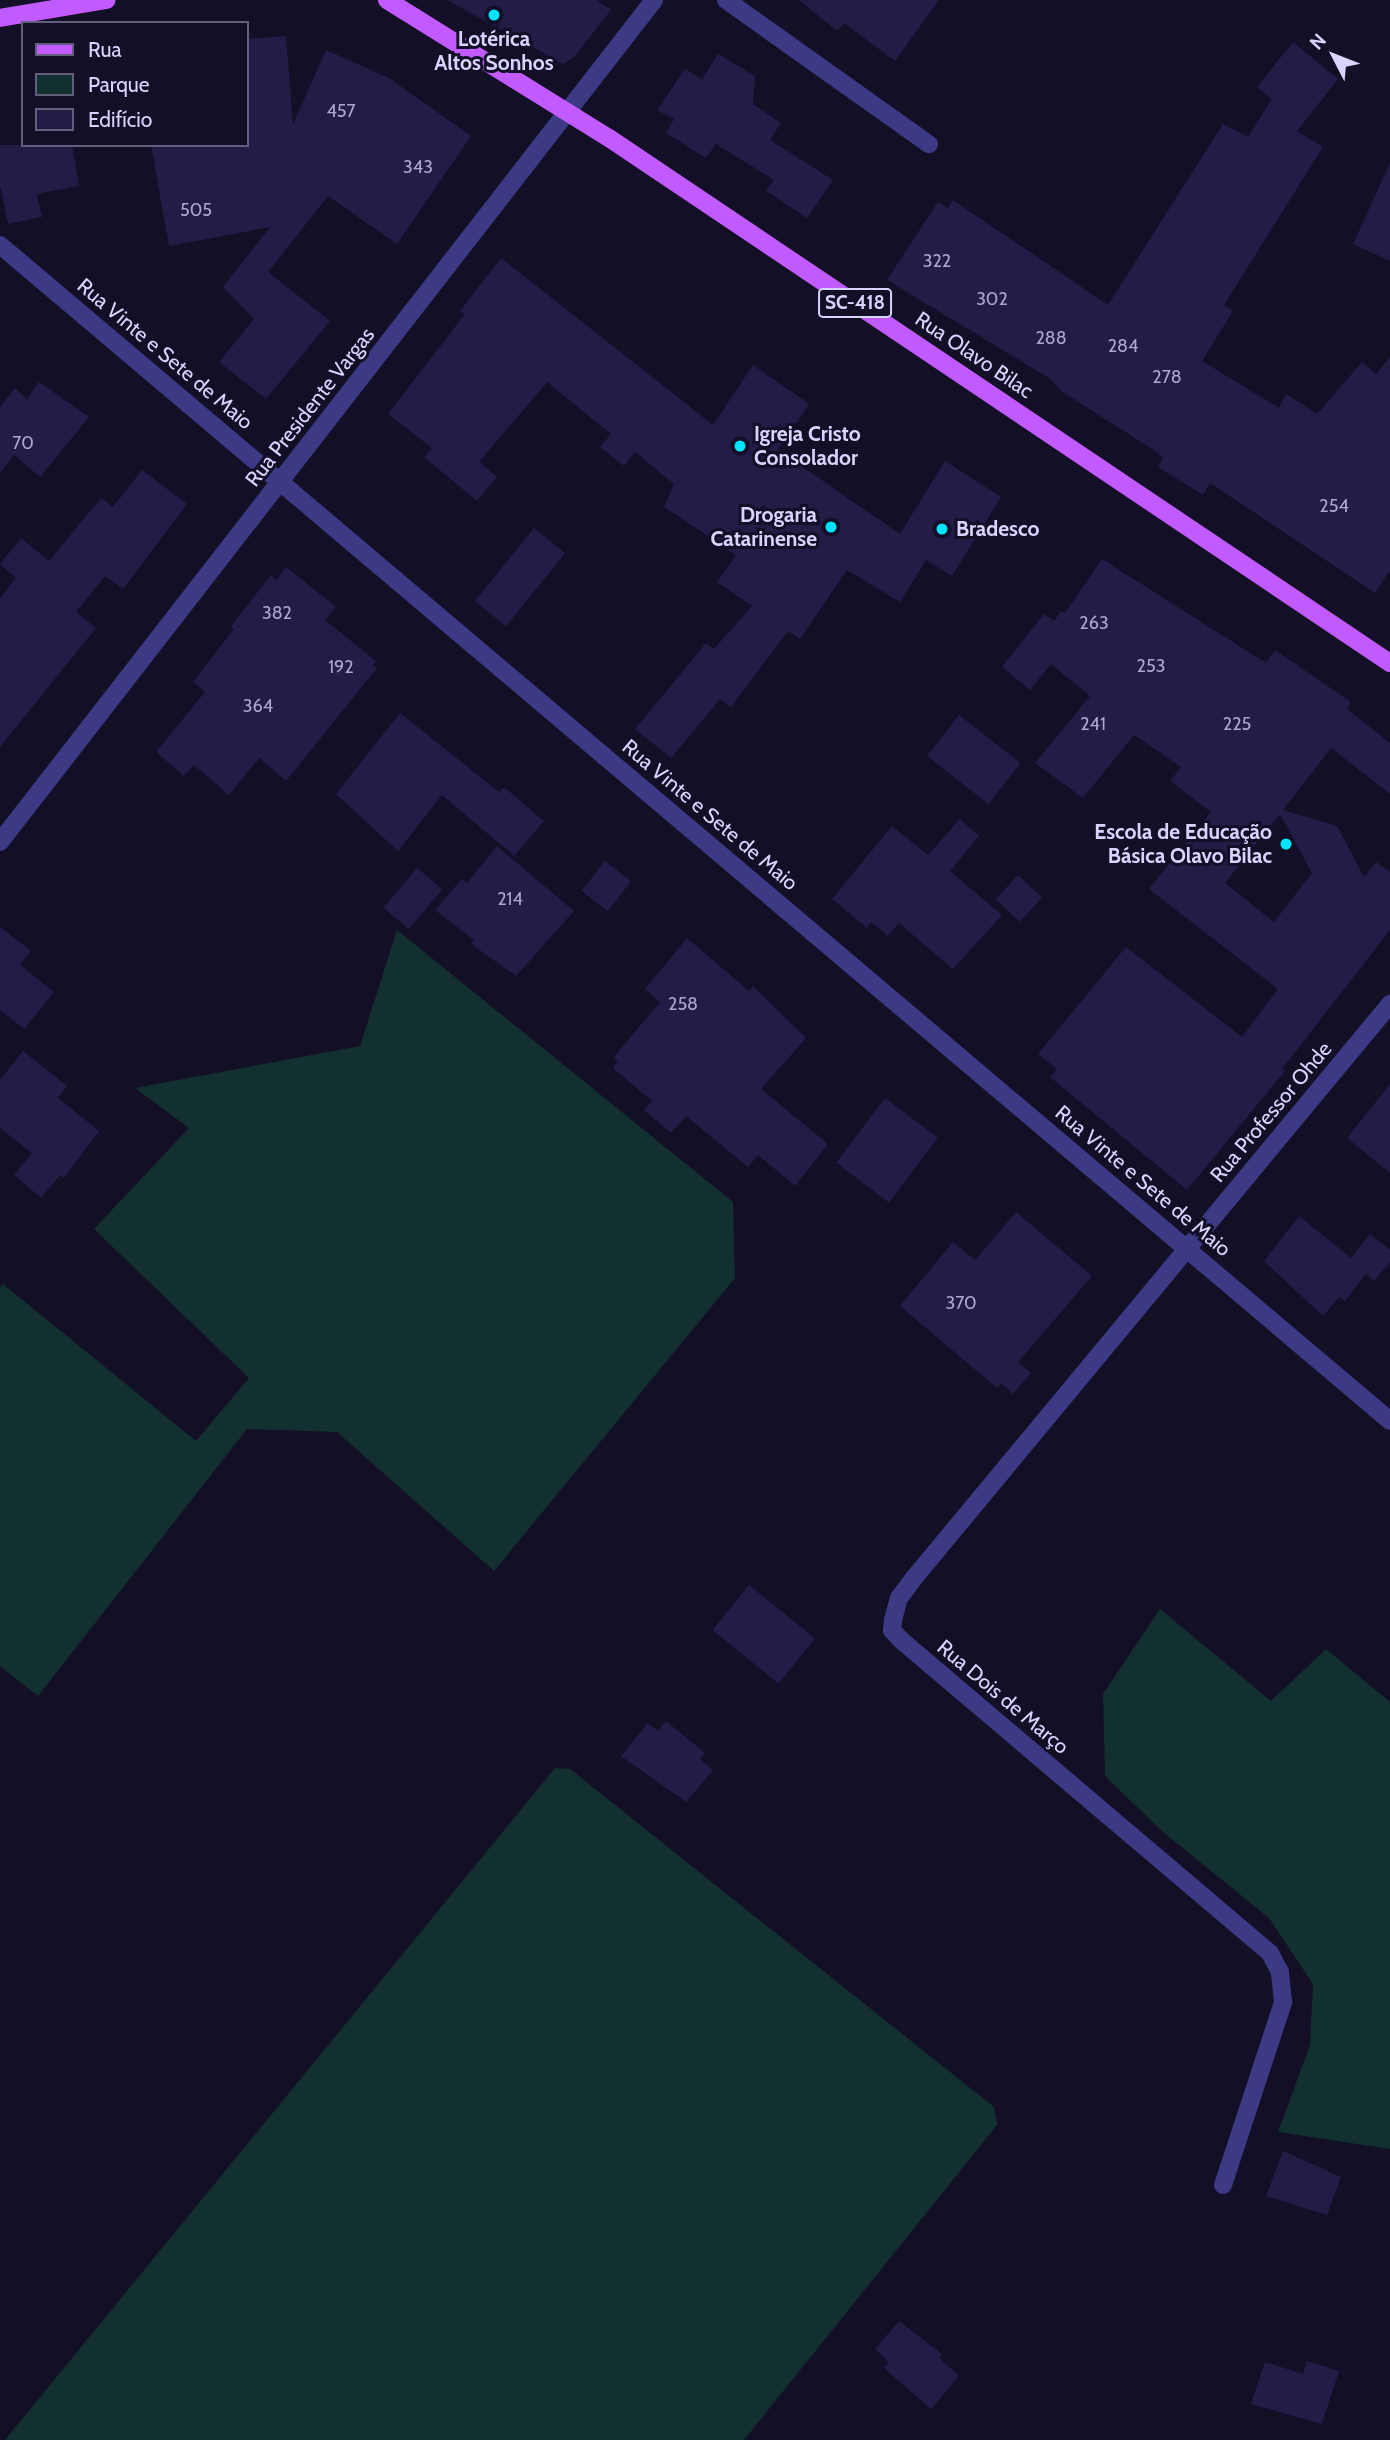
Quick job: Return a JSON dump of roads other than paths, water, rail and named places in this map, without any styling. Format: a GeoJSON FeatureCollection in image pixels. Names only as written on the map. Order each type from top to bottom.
{"type":"FeatureCollection","features":[{"type":"Feature","properties":{"kind":"main road"},"geometry":{"type":"LineString","coordinates":[[0,18],[106,0]]}},
{"type":"Feature","properties":{"kind":"main road","name":"Rua Olavo Bilac"},"geometry":{"type":"LineString","coordinates":[[387,0],[568,111],[1390,662]]}},
{"type":"Feature","properties":{"kind":"street","name":"Rua Presidente Vargas"},"geometry":{"type":"LineString","coordinates":[[0,842],[654,0]]}},
{"type":"Feature","properties":{"kind":"street"},"geometry":{"type":"LineString","coordinates":[[726,0],[929,144]]}},
{"type":"Feature","properties":{"kind":"street","name":"Rua Vinte e Sete de Maio"},"geometry":{"type":"LineString","coordinates":[[0,244],[1390,1421]]}},
{"type":"Feature","properties":{"kind":"street","name":"Rua Professor Ohde"},"geometry":{"type":"LineString","coordinates":[[1187,1249],[1390,1003]]}},
{"type":"Feature","properties":{"kind":"street","name":"Rua Dois de Março"},"geometry":{"type":"LineString","coordinates":[[1187,1249],[914,1578],[899,1598],[892,1630],[1270,1953],[1280,1972],[1283,2002],[1223,2185]]}},
{"type":"Feature","properties":{"kind":"place","name":"Lotérica Altos Sonhos"},"geometry":{"type":"Point","coordinates":[494,15]}},
{"type":"Feature","properties":{"kind":"place","name":"Igreja Cristo Consolador"},"geometry":{"type":"Point","coordinates":[740,446]}},
{"type":"Feature","properties":{"kind":"place","name":"Drogaria Catarinense"},"geometry":{"type":"Point","coordinates":[831,527]}},
{"type":"Feature","properties":{"kind":"place","name":"Bradesco"},"geometry":{"type":"Point","coordinates":[942,529]}},
{"type":"Feature","properties":{"kind":"place","name":"Escola de Educação Básica Olavo Bilac"},"geometry":{"type":"Point","coordinates":[1286,844]}}]}
